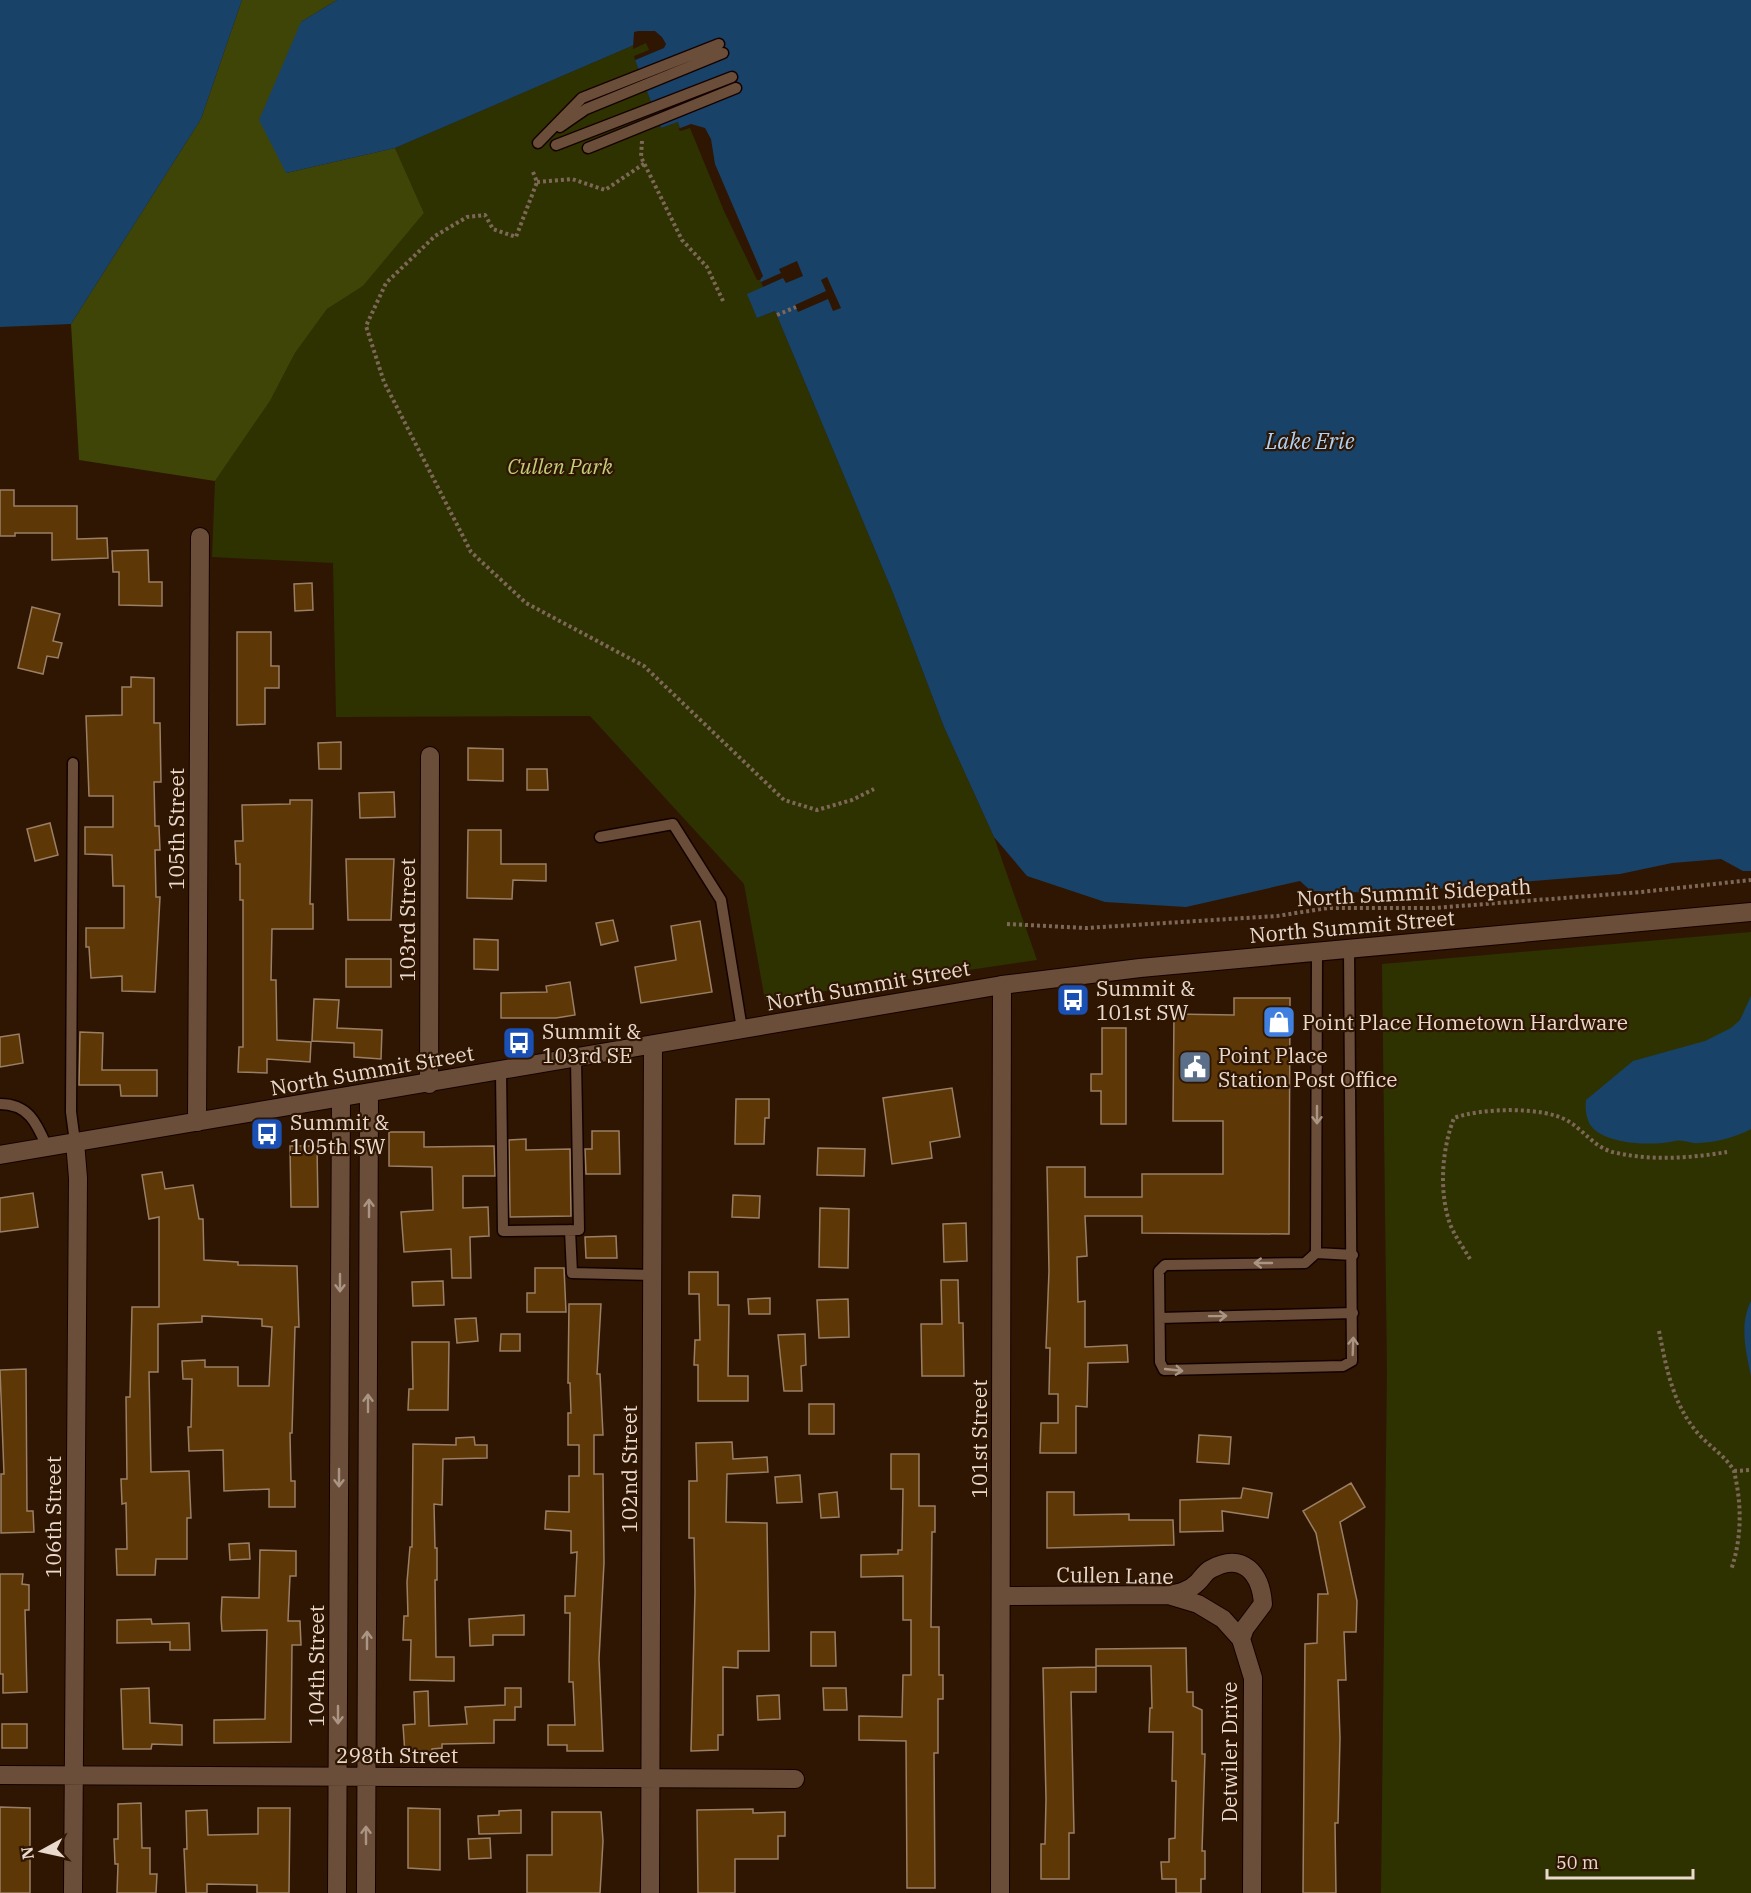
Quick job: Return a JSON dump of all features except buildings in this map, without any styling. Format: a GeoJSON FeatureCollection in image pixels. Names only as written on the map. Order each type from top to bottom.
{"type":"FeatureCollection","features":[{"type":"Feature","properties":{"kind":"street","name":"105th Street"},"geometry":{"type":"LineString","coordinates":[[197,1122],[200,537]]}},
{"type":"Feature","properties":{"kind":"street","name":"103rd Street"},"geometry":{"type":"LineString","coordinates":[[429,1084],[430,756]]}},
{"type":"Feature","properties":{"kind":"street","name":"North Summit Street"},"geometry":{"type":"LineString","coordinates":[[0,1155],[341,1099],[1002,985],[1140,968],[1751,912]]}},
{"type":"Feature","properties":{"kind":"street","name":"101st Street"},"geometry":{"type":"LineString","coordinates":[[1000,1893],[1002,985]]}},
{"type":"Feature","properties":{"kind":"street","name":"102nd Street"},"geometry":{"type":"LineString","coordinates":[[650,1893],[653,1045]]}},
{"type":"Feature","properties":{"kind":"street"},"geometry":{"type":"LineString","coordinates":[[366,1893],[369,1094]]}},
{"type":"Feature","properties":{"kind":"street","name":"104th Street"},"geometry":{"type":"LineString","coordinates":[[337,1893],[341,1099]]}},
{"type":"Feature","properties":{"kind":"street","name":"106th Street"},"geometry":{"type":"LineString","coordinates":[[73,1893],[78,1178],[75,1142]]}},
{"type":"Feature","properties":{"kind":"street"},"geometry":{"type":"LineString","coordinates":[[340,1439],[368,1439]]}},
{"type":"Feature","properties":{"kind":"street"},"geometry":{"type":"LineString","coordinates":[[1168,1595],[1186,1591],[1208,1570],[1220,1565],[1245,1567],[1255,1573],[1262,1586],[1263,1604],[1245,1628],[1241,1639]]}},
{"type":"Feature","properties":{"kind":"street","name":"Cullen Lane"},"geometry":{"type":"LineString","coordinates":[[1000,1596],[1168,1595],[1198,1604],[1223,1619]]}},
{"type":"Feature","properties":{"kind":"street","name":"Detwiler Drive"},"geometry":{"type":"LineString","coordinates":[[1223,1619],[1241,1639],[1253,1678],[1252,1893]]}},
{"type":"Feature","properties":{"kind":"street","name":"298th Street"},"geometry":{"type":"LineString","coordinates":[[0,1775],[795,1779]]}},
{"type":"Feature","properties":{"kind":"lane"},"geometry":{"type":"LineString","coordinates":[[721,49],[586,109],[538,143],[582,98],[721,49]]}},
{"type":"Feature","properties":{"kind":"lane"},"geometry":{"type":"LineString","coordinates":[[556,145],[734,83],[588,148]]}},
{"type":"Feature","properties":{"kind":"lane"},"geometry":{"type":"LineString","coordinates":[[73,764],[71,1112],[75,1142]]}},
{"type":"Feature","properties":{"kind":"lane"},"geometry":{"type":"LineString","coordinates":[[600,837],[673,824],[721,900],[742,1029]]}},
{"type":"Feature","properties":{"kind":"lane"},"geometry":{"type":"LineString","coordinates":[[1349,948],[1353,1255],[1352,1361],[1348,1364],[1164,1370],[1160,1362],[1159,1271],[1165,1265],[1305,1263],[1316,1253],[1353,1255]]}},
{"type":"Feature","properties":{"kind":"lane"},"geometry":{"type":"LineString","coordinates":[[1316,1253],[1317,951]]}},
{"type":"Feature","properties":{"kind":"lane"},"geometry":{"type":"LineString","coordinates":[[501,1071],[503,1231],[579,1230],[576,1059]]}},
{"type":"Feature","properties":{"kind":"lane"},"geometry":{"type":"LineString","coordinates":[[0,1104],[9,1104],[34,1117],[47,1147]]}},
{"type":"Feature","properties":{"kind":"lane"},"geometry":{"type":"LineString","coordinates":[[570,1230],[572,1273],[652,1275]]}},
{"type":"Feature","properties":{"kind":"lane"},"geometry":{"type":"LineString","coordinates":[[1160,1318],[1353,1313]]}},
{"type":"Feature","properties":{"kind":"path"},"geometry":{"type":"LineString","coordinates":[[647,138],[640,145],[645,163],[682,240],[707,267],[724,303]]}},
{"type":"Feature","properties":{"kind":"path"},"geometry":{"type":"LineString","coordinates":[[537,182],[572,179],[605,190],[645,163]]}},
{"type":"Feature","properties":{"kind":"path"},"geometry":{"type":"LineString","coordinates":[[533,172],[537,182],[516,237],[493,230],[485,215],[467,217],[435,236],[386,283],[366,326],[384,382],[471,552],[526,603],[644,666],[784,800],[817,810],[852,800],[874,789]]}},
{"type":"Feature","properties":{"kind":"path"},"geometry":{"type":"LineString","coordinates":[[777,315],[796,307]]}},
{"type":"Feature","properties":{"kind":"path","name":"North Summit Sidepath"},"geometry":{"type":"LineString","coordinates":[[1007,924],[1086,928],[1277,916],[1303,910],[1353,906],[1434,908],[1641,892],[1751,880]]}},
{"type":"Feature","properties":{"kind":"path"},"geometry":{"type":"LineString","coordinates":[[1470,1259],[1449,1222],[1443,1180],[1447,1138],[1454,1118],[1466,1114],[1499,1110],[1549,1115],[1568,1120],[1593,1143],[1615,1153],[1691,1158],[1727,1152]]}},
{"type":"Feature","properties":{"kind":"path"},"geometry":{"type":"LineString","coordinates":[[1659,1330],[1669,1379],[1678,1405],[1696,1432],[1731,1464],[1734,1471],[1740,1542],[1731,1570]]}},
{"type":"Feature","properties":{"kind":"path"},"geometry":{"type":"LineString","coordinates":[[1734,1471],[1751,1470]]}},
{"type":"Feature","properties":{"kind":"green space"},"geometry":{"type":"Polygon","coordinates":[[[242,0],[337,0],[301,22],[286,173],[395,148],[424,213],[363,286],[327,309],[295,353],[270,401],[215,481],[79,460],[71,324],[201,119],[242,0]]]}},
{"type":"Feature","properties":{"kind":"green space","name":"Cullen Park"},"geometry":{"type":"Polygon","coordinates":[[[648,39],[653,52],[635,60],[661,128],[678,122],[691,124],[763,287],[757,318],[775,311],[893,593],[944,727],[994,837],[1037,960],[765,1000],[744,884],[590,716],[336,717],[333,563],[212,557],[215,481],[270,401],[295,353],[327,309],[363,286],[424,213],[395,148],[648,39]]]}},
{"type":"Feature","properties":{"kind":"green space"},"geometry":{"type":"Polygon","coordinates":[[[1751,932],[1751,1893],[1381,1893],[1387,1371],[1382,964],[1751,932]]]}},
{"type":"Feature","properties":{"kind":"water"},"geometry":{"type":"Polygon","coordinates":[[[0,0],[242,0],[201,119],[71,324],[0,327],[0,0]]]}},
{"type":"Feature","properties":{"kind":"water","name":"Lake Erie"},"geometry":{"type":"Polygon","coordinates":[[[337,0],[1751,0],[1751,871],[1743,871],[1721,859],[1672,863],[1620,874],[1386,893],[1311,891],[1300,881],[1186,907],[1105,902],[1027,876],[994,837],[944,727],[893,593],[775,311],[757,318],[747,294],[763,287],[691,125],[680,128],[678,122],[661,128],[635,60],[653,52],[648,39],[395,148],[286,173],[259,120],[301,22],[337,0]]]}},
{"type":"Feature","properties":{"kind":"water"},"geometry":{"type":"Polygon","coordinates":[[[1751,996],[1751,1129],[1712,1142],[1678,1141],[1643,1144],[1619,1141],[1599,1133],[1592,1127],[1586,1114],[1586,1100],[1633,1061],[1705,1041],[1731,1028],[1740,1020],[1751,996]]]}},
{"type":"Feature","properties":{"kind":"water"},"geometry":{"type":"Polygon","coordinates":[[[1751,1301],[1751,1376],[1744,1329],[1751,1301]]]}},
{"type":"Feature","properties":{"kind":"pier"},"geometry":{"type":"Polygon","coordinates":[[[655,31],[666,44],[664,48],[635,60],[634,56],[649,50],[646,43],[633,49],[634,32],[655,31]]]}},
{"type":"Feature","properties":{"kind":"pier"},"geometry":{"type":"Polygon","coordinates":[[[691,124],[705,128],[711,139],[715,164],[763,276],[760,280],[757,280],[724,211],[690,128],[681,131],[678,129],[691,124]]]}},
{"type":"Feature","properties":{"kind":"pier"},"geometry":{"type":"Polygon","coordinates":[[[797,261],[803,276],[786,283],[783,278],[763,287],[761,282],[781,273],[779,269],[797,261]]]}},
{"type":"Feature","properties":{"kind":"pier"},"geometry":{"type":"Polygon","coordinates":[[[827,277],[841,308],[833,311],[828,299],[798,312],[795,305],[826,291],[821,280],[827,277]]]}},
{"type":"Feature","properties":{"kind":"place","name":"Summit & 101st SW"},"geometry":{"type":"Point","coordinates":[1073,1000]}},
{"type":"Feature","properties":{"kind":"place","name":"Point Place Hometown Hardware"},"geometry":{"type":"Point","coordinates":[1279,1022]}},
{"type":"Feature","properties":{"kind":"place","name":"Summit & 103rd SE"},"geometry":{"type":"Point","coordinates":[519,1043]}},
{"type":"Feature","properties":{"kind":"place","name":"Point Place Station Post Office"},"geometry":{"type":"Point","coordinates":[1195,1067]}},
{"type":"Feature","properties":{"kind":"place","name":"Summit & 105th SW"},"geometry":{"type":"Point","coordinates":[267,1134]}}]}
